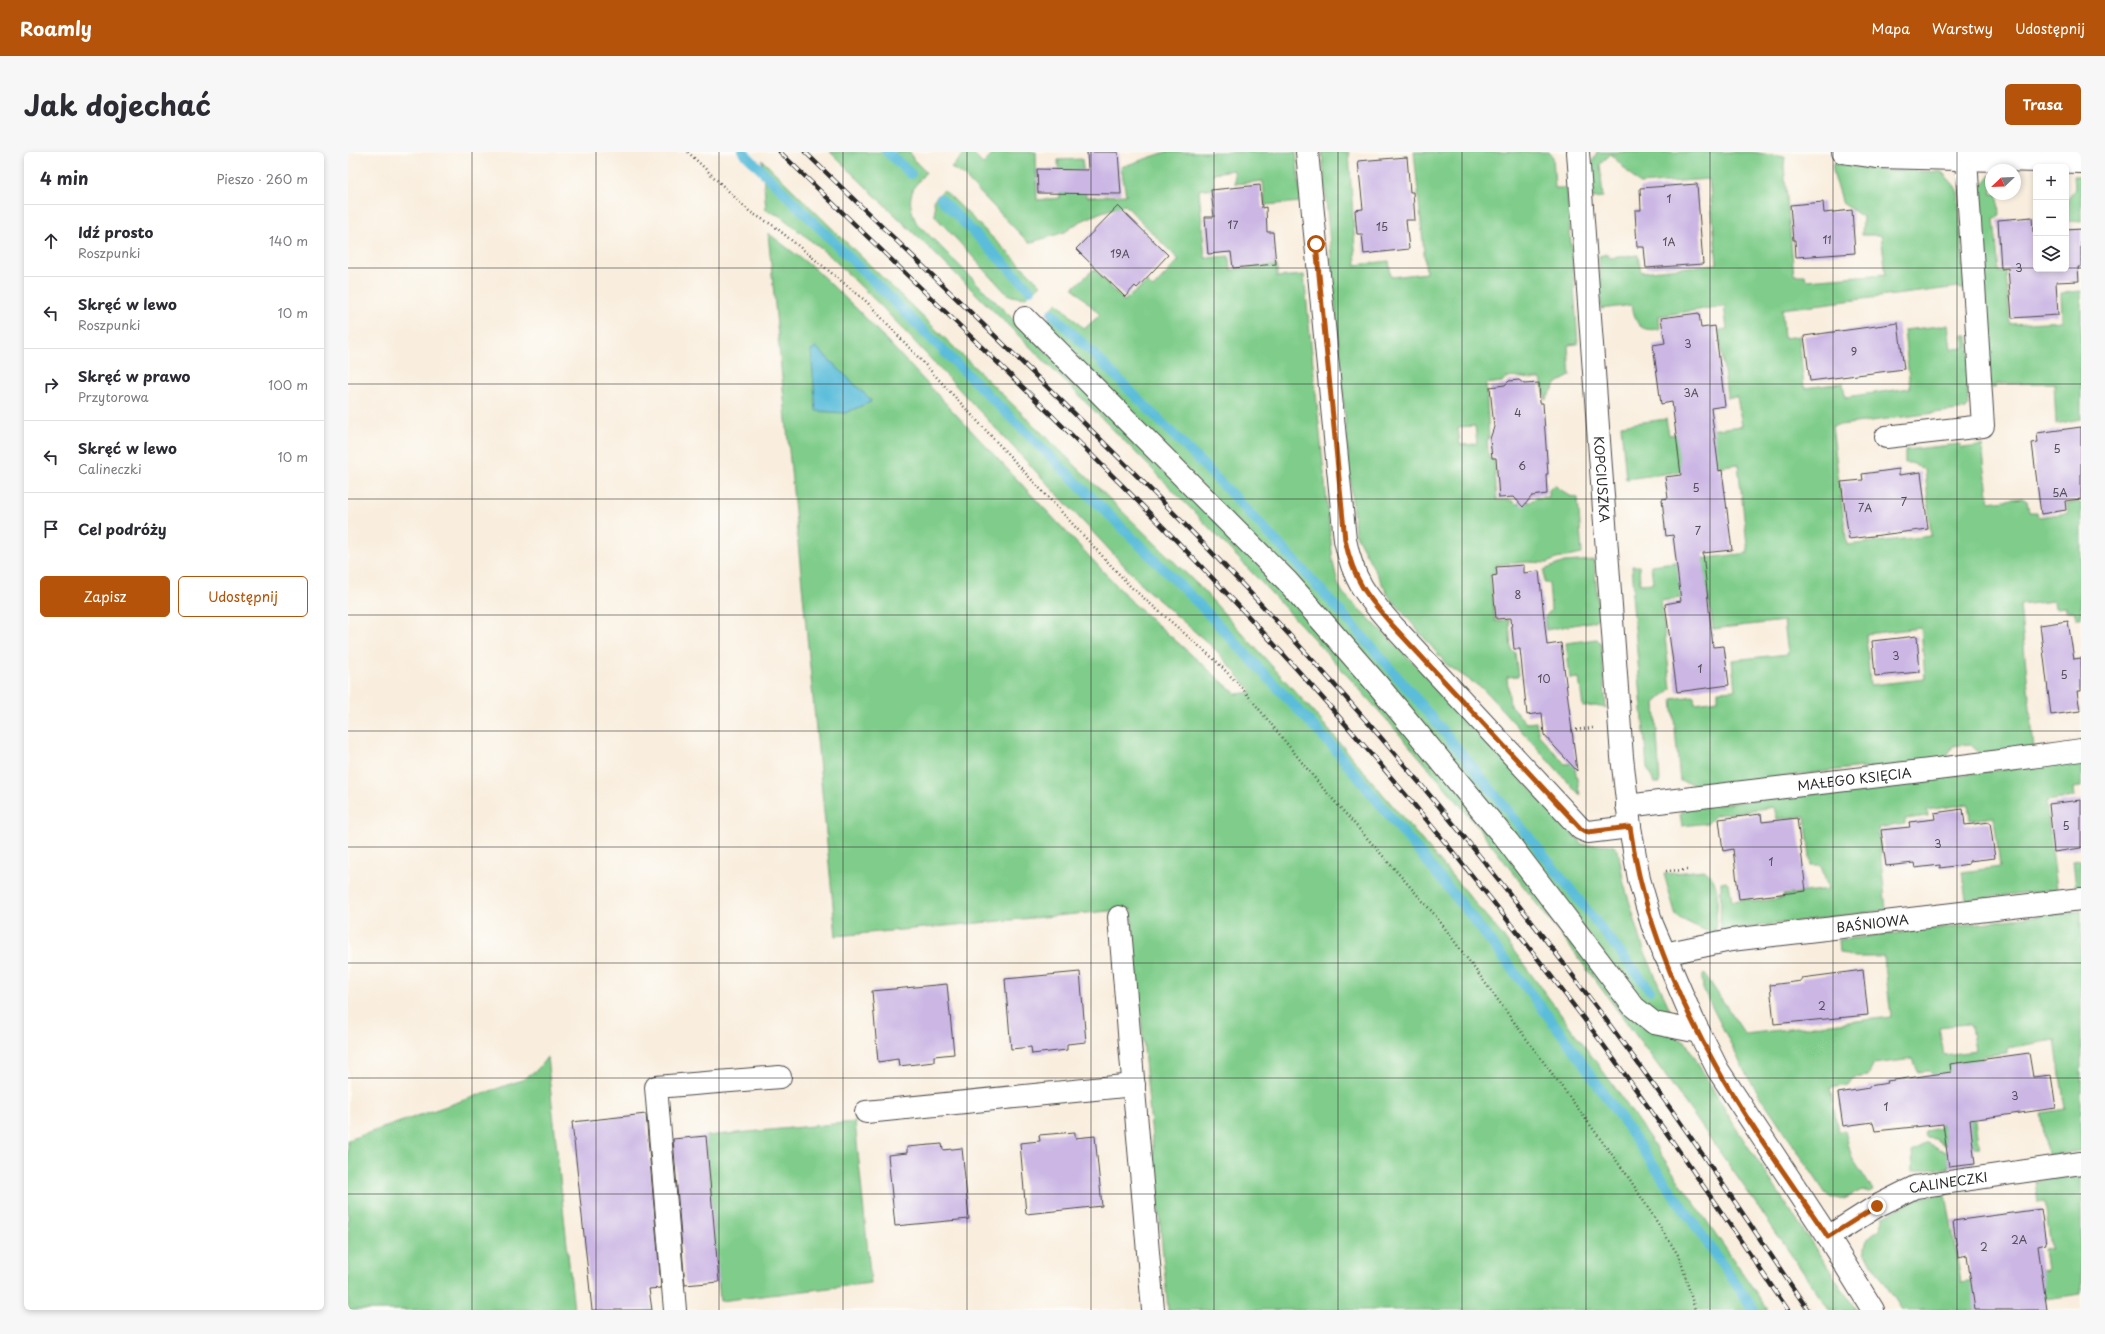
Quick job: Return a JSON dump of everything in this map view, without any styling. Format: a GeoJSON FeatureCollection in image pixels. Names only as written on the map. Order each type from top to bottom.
{"type":"FeatureCollection","features":[{"type":"Feature","properties":{"kind":"street","name":"MAŁEGO KSIĘCIA"},"geometry":{"type":"LineString","coordinates":[[1307,152],[1345,540],[1356,579],[1367,596],[1393,626],[1581,829],[1588,832],[1628,817],[2081,750]]}},
{"type":"Feature","properties":{"kind":"street","name":"KOPCIUSZKA"},"geometry":{"type":"LineString","coordinates":[[1578,152],[1606,544],[1628,817],[1645,902],[1664,954],[1718,1070],[1754,1128],[1828,1237],[1873,1310]]}},
{"type":"Feature","properties":{"kind":"street"},"geometry":{"type":"LineString","coordinates":[[1843,152],[1878,157],[2081,162]]}},
{"type":"Feature","properties":{"kind":"street"},"geometry":{"type":"LineString","coordinates":[[1886,437],[1983,426],[1966,159]]}},
{"type":"Feature","properties":{"kind":"street"},"geometry":{"type":"LineString","coordinates":[[1025,318],[1287,581],[1378,684],[1508,842],[1634,1007],[1654,1023],[1699,1032]]}},
{"type":"Feature","properties":{"kind":"street","name":"BAŚNIOWA"},"geometry":{"type":"LineString","coordinates":[[1664,954],[1731,940],[2081,899]]}},
{"type":"Feature","properties":{"kind":"street"},"geometry":{"type":"LineString","coordinates":[[1119,917],[1153,1310]]}},
{"type":"Feature","properties":{"kind":"street"},"geometry":{"type":"LineString","coordinates":[[675,1310],[656,1087],[780,1077]]}},
{"type":"Feature","properties":{"kind":"street"},"geometry":{"type":"LineString","coordinates":[[866,1112],[1134,1086]]}},
{"type":"Feature","properties":{"kind":"street","name":"CALINECZKI"},"geometry":{"type":"LineString","coordinates":[[1828,1237],[1894,1196],[1920,1185],[2081,1163]]}},
{"type":"Feature","properties":{"kind":"path"},"geometry":{"type":"LineString","coordinates":[[688,152],[750,212],[774,226],[867,302],[1131,587],[1215,660],[1242,688],[1321,786],[1436,915],[1627,1175],[1680,1258],[1695,1310]]}},
{"type":"Feature","properties":{"kind":"path"},"geometry":{"type":"LineString","coordinates":[[1665,871],[1687,870]]}},
{"type":"Feature","properties":{"kind":"green space"},"geometry":{"type":"Polygon","coordinates":[[[830,152],[910,152],[913,159],[926,172],[916,184],[911,195],[911,207],[916,222],[1295,601],[1675,1037],[1685,1041],[1734,1125],[1856,1310],[1829,1310],[1722,1155],[1575,953],[1456,800],[1382,715],[1307,631],[1151,468],[992,309],[830,152]]]}},
{"type":"Feature","properties":{"kind":"green space"},"geometry":{"type":"Polygon","coordinates":[[[966,152],[971,152],[983,164],[995,152],[1036,152],[1037,200],[1060,198],[1058,160],[1082,159],[1086,197],[1126,195],[1121,167],[1166,152],[1296,152],[1301,202],[1265,205],[1263,181],[1235,184],[1234,170],[1213,173],[1214,188],[1199,190],[1205,258],[1229,256],[1230,270],[1277,265],[1277,277],[1304,275],[1333,562],[1338,584],[1343,593],[1421,670],[1582,844],[1606,844],[1618,850],[1624,884],[1644,950],[1673,1017],[1657,1015],[1638,999],[1514,838],[1047,328],[1050,311],[1057,302],[1084,329],[1100,315],[1073,288],[1094,269],[1124,301],[1147,282],[1153,288],[1179,260],[1125,205],[1102,212],[1079,222],[1065,232],[1029,243],[962,174],[951,168],[966,152]]]}},
{"type":"Feature","properties":{"kind":"green space"},"geometry":{"type":"Polygon","coordinates":[[[1322,152],[1349,152],[1356,265],[1389,261],[1391,277],[1426,273],[1414,152],[1549,152],[1553,157],[1555,188],[1567,188],[1578,344],[1568,345],[1570,376],[1557,383],[1546,400],[1541,379],[1506,378],[1502,382],[1486,384],[1489,439],[1487,440],[1489,459],[1494,460],[1497,500],[1511,500],[1516,504],[1530,502],[1535,498],[1549,497],[1549,490],[1554,485],[1570,496],[1578,498],[1582,554],[1556,559],[1547,563],[1527,562],[1495,565],[1495,574],[1490,575],[1495,621],[1509,620],[1511,650],[1515,652],[1518,676],[1507,677],[1510,705],[1526,723],[1536,722],[1539,735],[1565,764],[1574,763],[1580,795],[1483,689],[1447,665],[1388,595],[1355,533],[1322,152]],[[1475,426],[1458,427],[1460,445],[1477,444],[1475,426]]]}},
{"type":"Feature","properties":{"kind":"green space"},"geometry":{"type":"Polygon","coordinates":[[[1597,152],[1752,152],[1785,157],[1784,166],[1794,275],[1805,275],[1806,280],[1886,274],[1881,235],[1862,235],[1863,217],[1842,203],[1833,173],[1833,163],[1880,170],[1942,172],[1954,185],[1958,192],[1965,289],[1960,289],[1959,287],[1782,309],[1784,338],[1799,336],[1804,388],[1843,383],[1845,397],[1910,388],[1904,330],[1948,325],[1951,349],[1964,348],[1963,335],[1968,335],[1972,389],[1967,390],[1969,405],[1966,409],[1832,426],[1847,545],[1931,536],[1925,469],[1911,463],[1905,463],[1905,450],[1960,444],[1961,448],[1982,446],[1989,502],[2022,498],[2027,501],[2029,512],[2037,512],[2038,517],[2068,513],[2067,504],[2081,502],[2081,618],[2076,618],[2074,611],[2066,612],[2066,607],[2055,608],[2054,601],[2020,605],[2034,749],[1980,754],[1970,744],[1953,746],[1945,759],[1862,769],[1862,767],[1706,786],[1680,781],[1672,699],[1694,696],[1695,703],[1718,700],[1718,691],[1735,690],[1732,660],[1788,654],[1784,621],[1713,629],[1708,594],[1661,601],[1671,689],[1655,703],[1660,783],[1654,783],[1647,767],[1632,594],[1634,591],[1632,566],[1639,566],[1640,584],[1653,583],[1651,565],[1748,553],[1738,464],[1626,479],[1621,425],[1666,419],[1669,435],[1742,426],[1737,397],[1727,397],[1719,330],[1727,329],[1724,306],[1659,316],[1660,329],[1653,330],[1643,328],[1639,325],[1632,305],[1601,309],[1599,256],[1608,254],[1609,258],[1638,255],[1641,272],[1717,264],[1709,179],[1639,184],[1611,154],[1600,164],[1603,197],[1593,198],[1592,163],[1597,152]],[[1921,628],[1866,634],[1870,685],[1925,679],[1921,628]]]}},
{"type":"Feature","properties":{"kind":"green space"},"geometry":{"type":"Polygon","coordinates":[[[762,160],[1201,588],[1311,709],[1502,935],[1611,1082],[1768,1310],[1168,1310],[1131,909],[836,936],[768,233],[816,270],[859,311],[1134,604],[1236,694],[1252,692],[1217,651],[1146,589],[884,309],[830,256],[780,216],[766,210],[762,160]]]}},
{"type":"Feature","properties":{"kind":"green space"},"geometry":{"type":"Polygon","coordinates":[[[2074,176],[2081,176],[2081,222],[2069,221],[2069,198],[2075,188],[2074,176]]]}},
{"type":"Feature","properties":{"kind":"green space"},"geometry":{"type":"Polygon","coordinates":[[[1985,182],[1985,200],[1998,200],[1999,217],[1994,218],[1999,272],[2006,272],[2010,324],[2062,321],[2061,293],[2081,291],[2081,419],[2056,424],[2054,383],[1997,384],[1996,387],[1990,387],[1977,202],[1982,186],[1985,182]]]}},
{"type":"Feature","properties":{"kind":"green space"},"geometry":{"type":"Polygon","coordinates":[[[944,190],[1041,285],[1026,297],[1018,297],[1007,294],[935,216],[934,199],[944,190]]]}},
{"type":"Feature","properties":{"kind":"green space"},"geometry":{"type":"Polygon","coordinates":[[[1594,560],[1599,616],[1595,621],[1546,630],[1545,617],[1551,610],[1549,583],[1544,583],[1544,570],[1564,562],[1594,560]]]}},
{"type":"Feature","properties":{"kind":"green space"},"geometry":{"type":"Polygon","coordinates":[[[1597,639],[1601,643],[1606,708],[1595,706],[1583,707],[1579,678],[1570,679],[1566,643],[1597,639]]]}},
{"type":"Feature","properties":{"kind":"green space"},"geometry":{"type":"Polygon","coordinates":[[[2081,760],[2081,787],[2073,788],[2074,797],[2046,801],[2057,889],[1966,900],[1962,872],[2000,867],[1994,817],[1970,820],[1968,804],[1927,810],[1928,816],[1905,819],[1905,824],[1878,828],[1886,910],[1720,931],[1721,882],[1726,881],[1729,884],[1732,901],[1751,899],[1752,902],[1783,898],[1783,895],[1828,889],[1821,865],[1811,865],[1805,816],[1777,819],[1774,807],[1716,815],[1708,823],[1682,826],[1680,814],[1685,809],[2081,760]]]}},
{"type":"Feature","properties":{"kind":"green space"},"geometry":{"type":"Polygon","coordinates":[[[2081,860],[2081,886],[2076,887],[2073,861],[2081,860]]]}},
{"type":"Feature","properties":{"kind":"green space"},"geometry":{"type":"Polygon","coordinates":[[[1704,870],[1710,875],[1717,889],[1715,931],[1710,932],[1676,916],[1664,874],[1704,870]]]}},
{"type":"Feature","properties":{"kind":"green space"},"geometry":{"type":"Polygon","coordinates":[[[2081,911],[2081,1151],[2047,1155],[2041,1113],[2065,1109],[2055,1040],[2007,1048],[2007,1053],[1982,1056],[1985,1074],[1969,1077],[1980,1147],[1951,1149],[1936,1139],[1927,1138],[1924,1135],[1925,1131],[1940,1128],[1933,1075],[1929,1071],[1918,1072],[1913,1059],[1874,1064],[1868,1076],[1853,1078],[1848,1085],[1830,1088],[1838,1131],[1845,1131],[1852,1158],[1873,1190],[1869,1192],[1862,1190],[1840,1200],[1831,1198],[1826,1194],[1747,1076],[1703,989],[1702,977],[1704,973],[1745,1034],[1891,1017],[1884,957],[1851,957],[1840,952],[1839,940],[2081,911]],[[1966,1024],[1939,1027],[1944,1055],[1975,1051],[1971,1026],[1966,1024]]]}},
{"type":"Feature","properties":{"kind":"green space"},"geometry":{"type":"Polygon","coordinates":[[[547,1057],[574,1310],[348,1310],[348,1140],[522,1080],[538,1069],[547,1057]]]}},
{"type":"Feature","properties":{"kind":"green space"},"geometry":{"type":"Polygon","coordinates":[[[855,1122],[871,1283],[720,1301],[706,1136],[855,1122]]]}},
{"type":"Feature","properties":{"kind":"green space"},"geometry":{"type":"Polygon","coordinates":[[[1928,1143],[1948,1153],[1949,1168],[1913,1171],[1912,1151],[1928,1143]]]}},
{"type":"Feature","properties":{"kind":"green space"},"geometry":{"type":"Polygon","coordinates":[[[2081,1175],[2081,1294],[2010,1304],[2010,1310],[1902,1310],[1865,1253],[1868,1238],[1880,1229],[1884,1216],[1918,1198],[1946,1194],[1961,1282],[2047,1271],[2044,1250],[2051,1249],[2045,1202],[2038,1203],[2035,1181],[2081,1175]]]}},
{"type":"Feature","properties":{"kind":"water"},"geometry":{"type":"Polygon","coordinates":[[[816,347],[870,399],[871,402],[845,413],[816,411],[811,350],[816,347]]]}},
{"type":"Feature","properties":{"kind":"building"},"geometry":{"type":"Polygon","coordinates":[[[1087,152],[1118,152],[1121,194],[1038,193],[1037,169],[1088,170],[1087,152]]]}},
{"type":"Feature","properties":{"kind":"building"},"geometry":{"type":"Polygon","coordinates":[[[1407,157],[1410,192],[1413,192],[1415,220],[1406,220],[1409,249],[1364,254],[1362,234],[1357,234],[1355,210],[1363,209],[1358,161],[1407,157]]]}},
{"type":"Feature","properties":{"kind":"building"},"geometry":{"type":"Polygon","coordinates":[[[1697,184],[1703,264],[1646,268],[1644,247],[1637,247],[1635,210],[1641,210],[1640,188],[1697,184]]]}},
{"type":"Feature","properties":{"kind":"building"},"geometry":{"type":"Polygon","coordinates":[[[1260,185],[1262,208],[1266,207],[1267,232],[1273,232],[1276,264],[1233,268],[1231,252],[1208,254],[1205,217],[1214,217],[1211,190],[1260,185]]]}},
{"type":"Feature","properties":{"kind":"building"},"geometry":{"type":"Polygon","coordinates":[[[1823,202],[1824,213],[1852,210],[1855,253],[1796,257],[1790,205],[1823,202]]]}},
{"type":"Feature","properties":{"kind":"building"},"geometry":{"type":"Polygon","coordinates":[[[1118,206],[1168,255],[1137,288],[1135,286],[1125,297],[1076,249],[1118,206]]]}},
{"type":"Feature","properties":{"kind":"building"},"geometry":{"type":"Polygon","coordinates":[[[2032,217],[2033,272],[2069,272],[2069,230],[2081,229],[2081,267],[2078,267],[2079,281],[2056,282],[2058,315],[2012,318],[2008,268],[2001,269],[1998,220],[2032,217]]]}},
{"type":"Feature","properties":{"kind":"building"},"geometry":{"type":"Polygon","coordinates":[[[1699,313],[1701,328],[1715,326],[1725,406],[1711,408],[1719,471],[1722,470],[1732,550],[1703,553],[1713,647],[1724,646],[1729,685],[1677,692],[1665,604],[1681,601],[1673,535],[1666,536],[1662,499],[1668,498],[1665,477],[1681,475],[1672,402],[1661,404],[1653,345],[1665,343],[1661,318],[1699,313]]]}},
{"type":"Feature","properties":{"kind":"building"},"geometry":{"type":"Polygon","coordinates":[[[1898,323],[1904,369],[1810,381],[1804,336],[1898,323]]]}},
{"type":"Feature","properties":{"kind":"building"},"geometry":{"type":"Polygon","coordinates":[[[1519,380],[1524,384],[1539,383],[1540,403],[1543,403],[1548,474],[1546,474],[1547,494],[1532,496],[1523,507],[1514,497],[1499,498],[1496,458],[1492,458],[1490,439],[1494,427],[1490,387],[1505,385],[1509,381],[1519,380]]]}},
{"type":"Feature","properties":{"kind":"building"},"geometry":{"type":"Polygon","coordinates":[[[2081,427],[2081,499],[2065,501],[2066,510],[2041,514],[2032,443],[2038,442],[2037,433],[2081,427]]]}},
{"type":"Feature","properties":{"kind":"building"},"geometry":{"type":"Polygon","coordinates":[[[1899,469],[1899,475],[1921,472],[1928,529],[1849,539],[1841,482],[1863,480],[1862,474],[1899,469]]]}},
{"type":"Feature","properties":{"kind":"building"},"geometry":{"type":"Polygon","coordinates":[[[1524,565],[1524,573],[1539,571],[1547,645],[1561,643],[1577,771],[1544,735],[1542,713],[1527,715],[1520,649],[1514,649],[1511,618],[1496,619],[1492,576],[1497,575],[1496,567],[1524,565]]]}},
{"type":"Feature","properties":{"kind":"building"},"geometry":{"type":"Polygon","coordinates":[[[2068,621],[2074,659],[2081,658],[2081,691],[2077,691],[2080,711],[2051,715],[2040,625],[2068,621]]]}},
{"type":"Feature","properties":{"kind":"building"},"geometry":{"type":"Polygon","coordinates":[[[1917,636],[1920,672],[1875,676],[1872,641],[1917,636]]]}},
{"type":"Feature","properties":{"kind":"building"},"geometry":{"type":"Polygon","coordinates":[[[2081,800],[2081,848],[2054,852],[2049,804],[2081,800]]]}},
{"type":"Feature","properties":{"kind":"building"},"geometry":{"type":"Polygon","coordinates":[[[1963,809],[1965,825],[1990,822],[1995,858],[1969,861],[1969,864],[1940,868],[1940,865],[1915,868],[1914,863],[1886,866],[1881,830],[1910,827],[1909,822],[1935,819],[1934,813],[1963,809]]]}},
{"type":"Feature","properties":{"kind":"building"},"geometry":{"type":"Polygon","coordinates":[[[1761,814],[1762,822],[1797,818],[1806,891],[1739,899],[1733,849],[1723,851],[1719,819],[1761,814]]]}},
{"type":"Feature","properties":{"kind":"building"},"geometry":{"type":"Polygon","coordinates":[[[1863,970],[1868,1015],[1774,1024],[1770,985],[1802,981],[1802,978],[1863,970]]]}},
{"type":"Feature","properties":{"kind":"building"},"geometry":{"type":"Polygon","coordinates":[[[1080,972],[1086,1042],[1067,1044],[1067,1050],[1032,1054],[1031,1047],[1011,1049],[1005,979],[1080,972]]]}},
{"type":"Feature","properties":{"kind":"building"},"geometry":{"type":"Polygon","coordinates":[[[947,984],[954,1054],[934,1056],[934,1062],[899,1066],[898,1059],[878,1062],[872,991],[947,984]]]}},
{"type":"Feature","properties":{"kind":"building"},"geometry":{"type":"Polygon","coordinates":[[[2029,1053],[2033,1077],[2051,1075],[2056,1108],[1970,1120],[1975,1164],[1949,1167],[1943,1124],[1875,1131],[1873,1122],[1843,1126],[1838,1093],[1869,1088],[1869,1086],[1888,1083],[1887,1081],[1951,1072],[1950,1064],[2029,1053]]]}},
{"type":"Feature","properties":{"kind":"building"},"geometry":{"type":"Polygon","coordinates":[[[646,1114],[661,1288],[649,1289],[652,1310],[592,1310],[572,1122],[646,1114]]]}},
{"type":"Feature","properties":{"kind":"building"},"geometry":{"type":"Polygon","coordinates":[[[1075,1132],[1075,1138],[1095,1136],[1102,1206],[1026,1214],[1020,1143],[1040,1141],[1039,1135],[1075,1132]]]}},
{"type":"Feature","properties":{"kind":"building"},"geometry":{"type":"Polygon","coordinates":[[[706,1136],[719,1282],[685,1285],[673,1139],[706,1136]]]}},
{"type":"Feature","properties":{"kind":"building"},"geometry":{"type":"Polygon","coordinates":[[[942,1144],[943,1150],[962,1148],[969,1219],[895,1226],[888,1155],[907,1153],[907,1147],[942,1144]]]}},
{"type":"Feature","properties":{"kind":"building"},"geometry":{"type":"Polygon","coordinates":[[[2041,1209],[2046,1244],[2038,1246],[2047,1310],[1975,1310],[1967,1255],[1958,1257],[1953,1221],[2041,1209]]]}},
{"type":"Feature","properties":{"kind":"waterway"},"geometry":{"type":"LineString","coordinates":[[743,152],[1198,603],[1334,748],[1464,907],[1565,1038],[1754,1310]]}},
{"type":"Feature","properties":{"kind":"waterway"},"geometry":{"type":"LineString","coordinates":[[887,152],[911,174]]}},
{"type":"Feature","properties":{"kind":"waterway"},"geometry":{"type":"LineString","coordinates":[[941,199],[1030,290]]}},
{"type":"Feature","properties":{"kind":"waterway"},"geometry":{"type":"LineString","coordinates":[[1052,313],[1240,503],[1348,620],[1464,756],[1650,990]]}},
{"type":"Feature","properties":{"kind":"railway"},"geometry":{"type":"LineString","coordinates":[[780,152],[1066,429],[1206,571],[1340,718],[1465,866],[1584,1019],[1662,1127],[1788,1310]]}},
{"type":"Feature","properties":{"kind":"railway"},"geometry":{"type":"LineString","coordinates":[[805,152],[1013,353],[1150,489],[1283,628],[1391,749],[1475,850],[1596,1006],[1690,1136],[1808,1310]]}},
{"type":"Feature","properties":{"kind":"route"},"geometry":{"type":"LineString","coordinates":[[1316,244],[1345,540],[1356,579],[1367,596],[1393,626],[1581,829],[1588,832],[1630,827],[1632,844],[1645,902],[1652,924],[1683,1000],[1718,1070],[1754,1128],[1828,1237],[1877,1206]]}}]}
